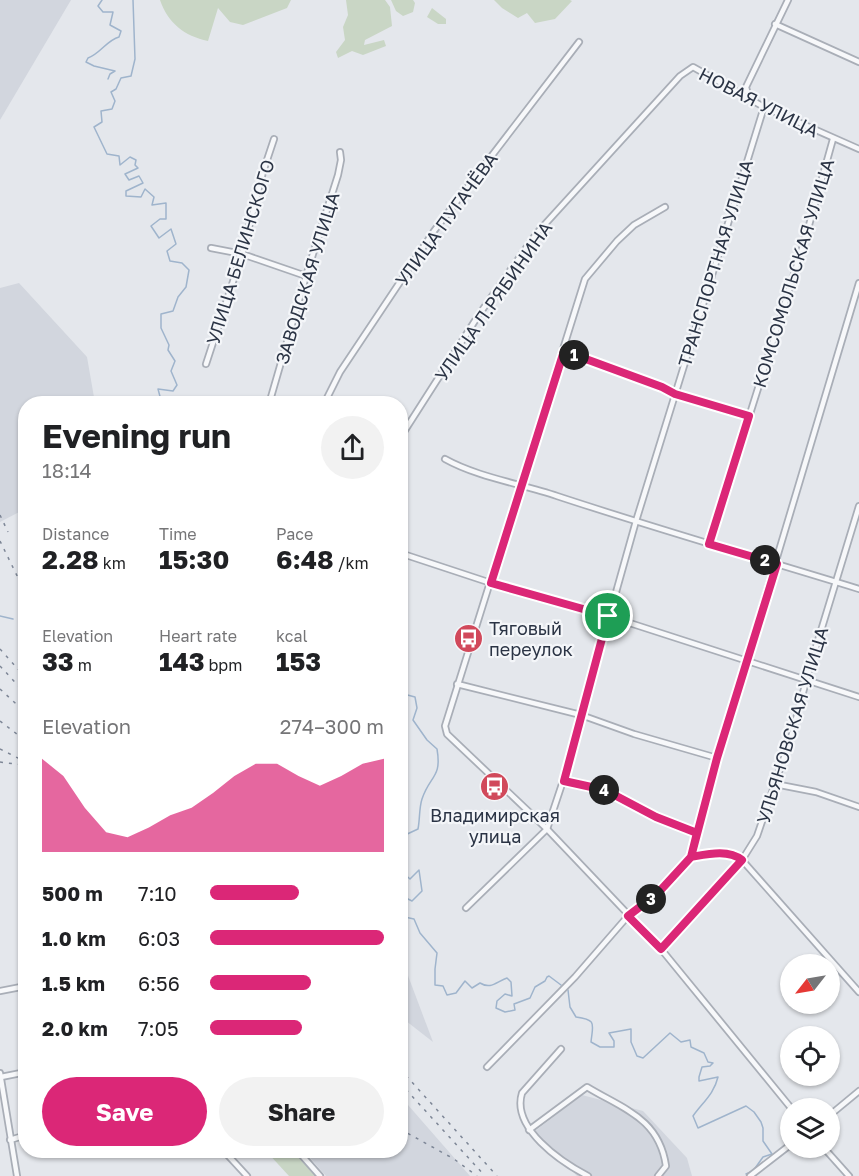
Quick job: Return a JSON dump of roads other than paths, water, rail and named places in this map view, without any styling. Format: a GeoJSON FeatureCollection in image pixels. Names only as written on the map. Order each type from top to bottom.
{"type":"FeatureCollection","features":[{"type":"Feature","properties":{"kind":"street"},"geometry":{"type":"LineString","coordinates":[[749,99],[746,87],[788,0]]}},
{"type":"Feature","properties":{"kind":"street"},"geometry":{"type":"LineString","coordinates":[[775,24],[859,62]]}},
{"type":"Feature","properties":{"kind":"street","name":"УЛИЦА ПУГАЧЁВА"},"geometry":{"type":"LineString","coordinates":[[328,396],[340,372],[434,231],[579,42]]}},
{"type":"Feature","properties":{"kind":"street","name":"НОВАЯ УЛИЦА"},"geometry":{"type":"LineString","coordinates":[[693,67],[764,107],[859,149]]}},
{"type":"Feature","properties":{"kind":"street","name":"УЛИЦА Л.РЯБИНИНА"},"geometry":{"type":"LineString","coordinates":[[408,425],[478,316],[536,234],[680,76],[693,67]]}},
{"type":"Feature","properties":{"kind":"street","name":"ТРАНСПОРТНАЯ УЛИЦА"},"geometry":{"type":"LineString","coordinates":[[466,908],[547,829],[564,781],[636,521],[764,107]]}},
{"type":"Feature","properties":{"kind":"street","name":"УЛИЦА БЕЛИНСКОГО"},"geometry":{"type":"LineString","coordinates":[[207,364],[242,254],[274,139]]}},
{"type":"Feature","properties":{"kind":"street","name":"КОМСОМОЛЬСКАЯ УЛИЦА"},"geometry":{"type":"LineString","coordinates":[[709,544],[806,236],[833,139]]}},
{"type":"Feature","properties":{"kind":"street","name":"ЗАВОДСКАЯ УЛИЦА"},"geometry":{"type":"LineString","coordinates":[[271,396],[338,175],[340,152]]}},
{"type":"Feature","properties":{"kind":"street"},"geometry":{"type":"LineString","coordinates":[[665,207],[634,225],[617,241],[585,279],[445,726],[447,734],[547,829],[661,949],[782,1098]]}},
{"type":"Feature","properties":{"kind":"street"},"geometry":{"type":"LineString","coordinates":[[211,248],[242,254],[306,276]]}},
{"type":"Feature","properties":{"kind":"street"},"geometry":{"type":"LineString","coordinates":[[487,1067],[575,977],[628,916],[658,893],[691,857],[717,758],[777,564],[859,283]]}},
{"type":"Feature","properties":{"kind":"street"},"geometry":{"type":"LineString","coordinates":[[564,351],[662,387],[675,394],[749,416]]}},
{"type":"Feature","properties":{"kind":"street"},"geometry":{"type":"LineString","coordinates":[[445,459],[462,468],[521,484],[859,589]]}},
{"type":"Feature","properties":{"kind":"street","name":"УЛЬЯНОВСКАЯ УЛИЦА"},"geometry":{"type":"LineString","coordinates":[[661,949],[742,860],[757,836],[792,734],[859,506]]}},
{"type":"Feature","properties":{"kind":"street"},"geometry":{"type":"LineString","coordinates":[[408,556],[491,583],[608,616],[859,697]]}},
{"type":"Feature","properties":{"kind":"street"},"geometry":{"type":"LineString","coordinates":[[457,684],[581,715],[634,734],[717,758]]}},
{"type":"Feature","properties":{"kind":"street"},"geometry":{"type":"LineString","coordinates":[[564,781],[605,790],[656,817],[697,833]]}},
{"type":"Feature","properties":{"kind":"street"},"geometry":{"type":"LineString","coordinates":[[775,783],[816,792],[859,807]]}},
{"type":"Feature","properties":{"kind":"street"},"geometry":{"type":"LineString","coordinates":[[691,857],[720,853],[736,855],[859,992]]}},
{"type":"Feature","properties":{"kind":"street"},"geometry":{"type":"LineString","coordinates":[[0,991],[18,988]]}},
{"type":"Feature","properties":{"kind":"street"},"geometry":{"type":"LineString","coordinates":[[561,1049],[522,1093],[520,1101],[529,1130],[555,1156],[588,1176]]}},
{"type":"Feature","properties":{"kind":"street"},"geometry":{"type":"LineString","coordinates":[[17,1176],[3,1115],[0,1075],[18,1073]]}},
{"type":"Feature","properties":{"kind":"street"},"geometry":{"type":"LineString","coordinates":[[529,1130],[587,1087],[638,1116],[654,1132],[664,1152],[666,1166],[658,1176]]}},
{"type":"Feature","properties":{"kind":"street"},"geometry":{"type":"LineString","coordinates":[[840,1107],[859,1092]]}},
{"type":"Feature","properties":{"kind":"street"},"geometry":{"type":"LineString","coordinates":[[10,1140],[18,1138]]}},
{"type":"Feature","properties":{"kind":"street"},"geometry":{"type":"LineString","coordinates":[[750,1176],[780,1153]]}},
{"type":"Feature","properties":{"kind":"street"},"geometry":{"type":"LineString","coordinates":[[230,1158],[247,1176]]}},
{"type":"Feature","properties":{"kind":"street"},"geometry":{"type":"LineString","coordinates":[[304,1158],[320,1176]]}},
{"type":"Feature","properties":{"kind":"street"},"geometry":{"type":"LineString","coordinates":[[833,1158],[849,1176]]}},
{"type":"Feature","properties":{"kind":"waterway"},"geometry":{"type":"LineString","coordinates":[[102,0],[98,6],[103,12],[113,12],[110,25],[121,31],[119,37],[88,58],[86,62],[115,71],[108,79]]}},
{"type":"Feature","properties":{"kind":"waterway"},"geometry":{"type":"LineString","coordinates":[[133,0],[135,59],[131,76],[121,78],[116,89],[111,92],[115,101],[112,109],[101,111],[102,122],[94,127],[107,154],[119,156],[120,165],[130,157],[136,160],[135,165],[138,168],[125,174],[129,180],[139,176],[143,183],[126,191],[126,196],[141,197],[145,189],[154,197],[152,205],[166,203],[166,219],[160,219],[151,226],[159,238],[171,229],[176,244],[167,251],[170,261],[182,263],[189,270],[186,287],[178,297],[173,311],[161,314],[161,328],[169,345],[168,350],[175,361],[171,371],[177,385],[173,391],[158,389],[160,396]]}},
{"type":"Feature","properties":{"kind":"waterway"},"geometry":{"type":"LineString","coordinates":[[0,616],[13,619]]}},
{"type":"Feature","properties":{"kind":"waterway"},"geometry":{"type":"LineString","coordinates":[[408,695],[415,697],[417,708],[413,720],[427,740],[437,749],[438,758],[437,771],[425,791],[420,806],[418,829],[408,834]]}},
{"type":"Feature","properties":{"kind":"waterway"},"geometry":{"type":"LineString","coordinates":[[408,877],[410,879],[419,870],[422,891],[412,901],[408,899]]}},
{"type":"Feature","properties":{"kind":"waterway"},"geometry":{"type":"LineString","coordinates":[[408,918],[414,919],[420,933],[437,953],[435,985],[443,986],[447,995],[456,993],[465,981],[472,988],[480,983],[487,986],[507,978],[511,982],[512,996],[505,994],[497,1001],[496,1008],[505,1012],[515,1010],[514,1004],[530,998],[535,987],[549,976],[561,985]]}},
{"type":"Feature","properties":{"kind":"waterway"},"geometry":{"type":"LineString","coordinates":[[568,990],[570,1007],[576,1017],[591,1021],[593,1027],[591,1042],[600,1047],[614,1047],[614,1041],[609,1033],[631,1029],[631,1042],[637,1056],[643,1058],[670,1033],[681,1042],[690,1040],[691,1047],[704,1053],[708,1062],[713,1063],[702,1067],[699,1081],[718,1077],[711,1093],[693,1116],[698,1128],[746,1106],[761,1122],[763,1141],[772,1154],[763,1157],[753,1171],[746,1174]]}},
{"type":"Feature","properties":{"kind":"railway"},"geometry":{"type":"LineString","coordinates":[[0,515],[8,532]]}},
{"type":"Feature","properties":{"kind":"railway"},"geometry":{"type":"LineString","coordinates":[[0,541],[18,578]]}},
{"type":"Feature","properties":{"kind":"railway"},"geometry":{"type":"LineString","coordinates":[[0,649],[18,669]]}},
{"type":"Feature","properties":{"kind":"railway"},"geometry":{"type":"LineString","coordinates":[[0,666],[18,685]]}},
{"type":"Feature","properties":{"kind":"railway"},"geometry":{"type":"LineString","coordinates":[[0,689],[18,706]]}},
{"type":"Feature","properties":{"kind":"railway"},"geometry":{"type":"LineString","coordinates":[[0,721],[18,735]]}},
{"type":"Feature","properties":{"kind":"railway"},"geometry":{"type":"LineString","coordinates":[[0,749],[18,758]]}},
{"type":"Feature","properties":{"kind":"railway"},"geometry":{"type":"LineString","coordinates":[[0,762],[18,764]]}},
{"type":"Feature","properties":{"kind":"railway"},"geometry":{"type":"LineString","coordinates":[[408,1078],[497,1176]]}},
{"type":"Feature","properties":{"kind":"railway"},"geometry":{"type":"LineString","coordinates":[[408,1092],[485,1176]]}},
{"type":"Feature","properties":{"kind":"railway"},"geometry":{"type":"LineString","coordinates":[[408,1133],[454,1159],[477,1176]]}},
{"type":"Feature","properties":{"kind":"place","name":"Тяговый переулок"},"geometry":{"type":"Point","coordinates":[468,638]}},
{"type":"Feature","properties":{"kind":"place","name":"Владимирская улица"},"geometry":{"type":"Point","coordinates":[495,786]}}]}
